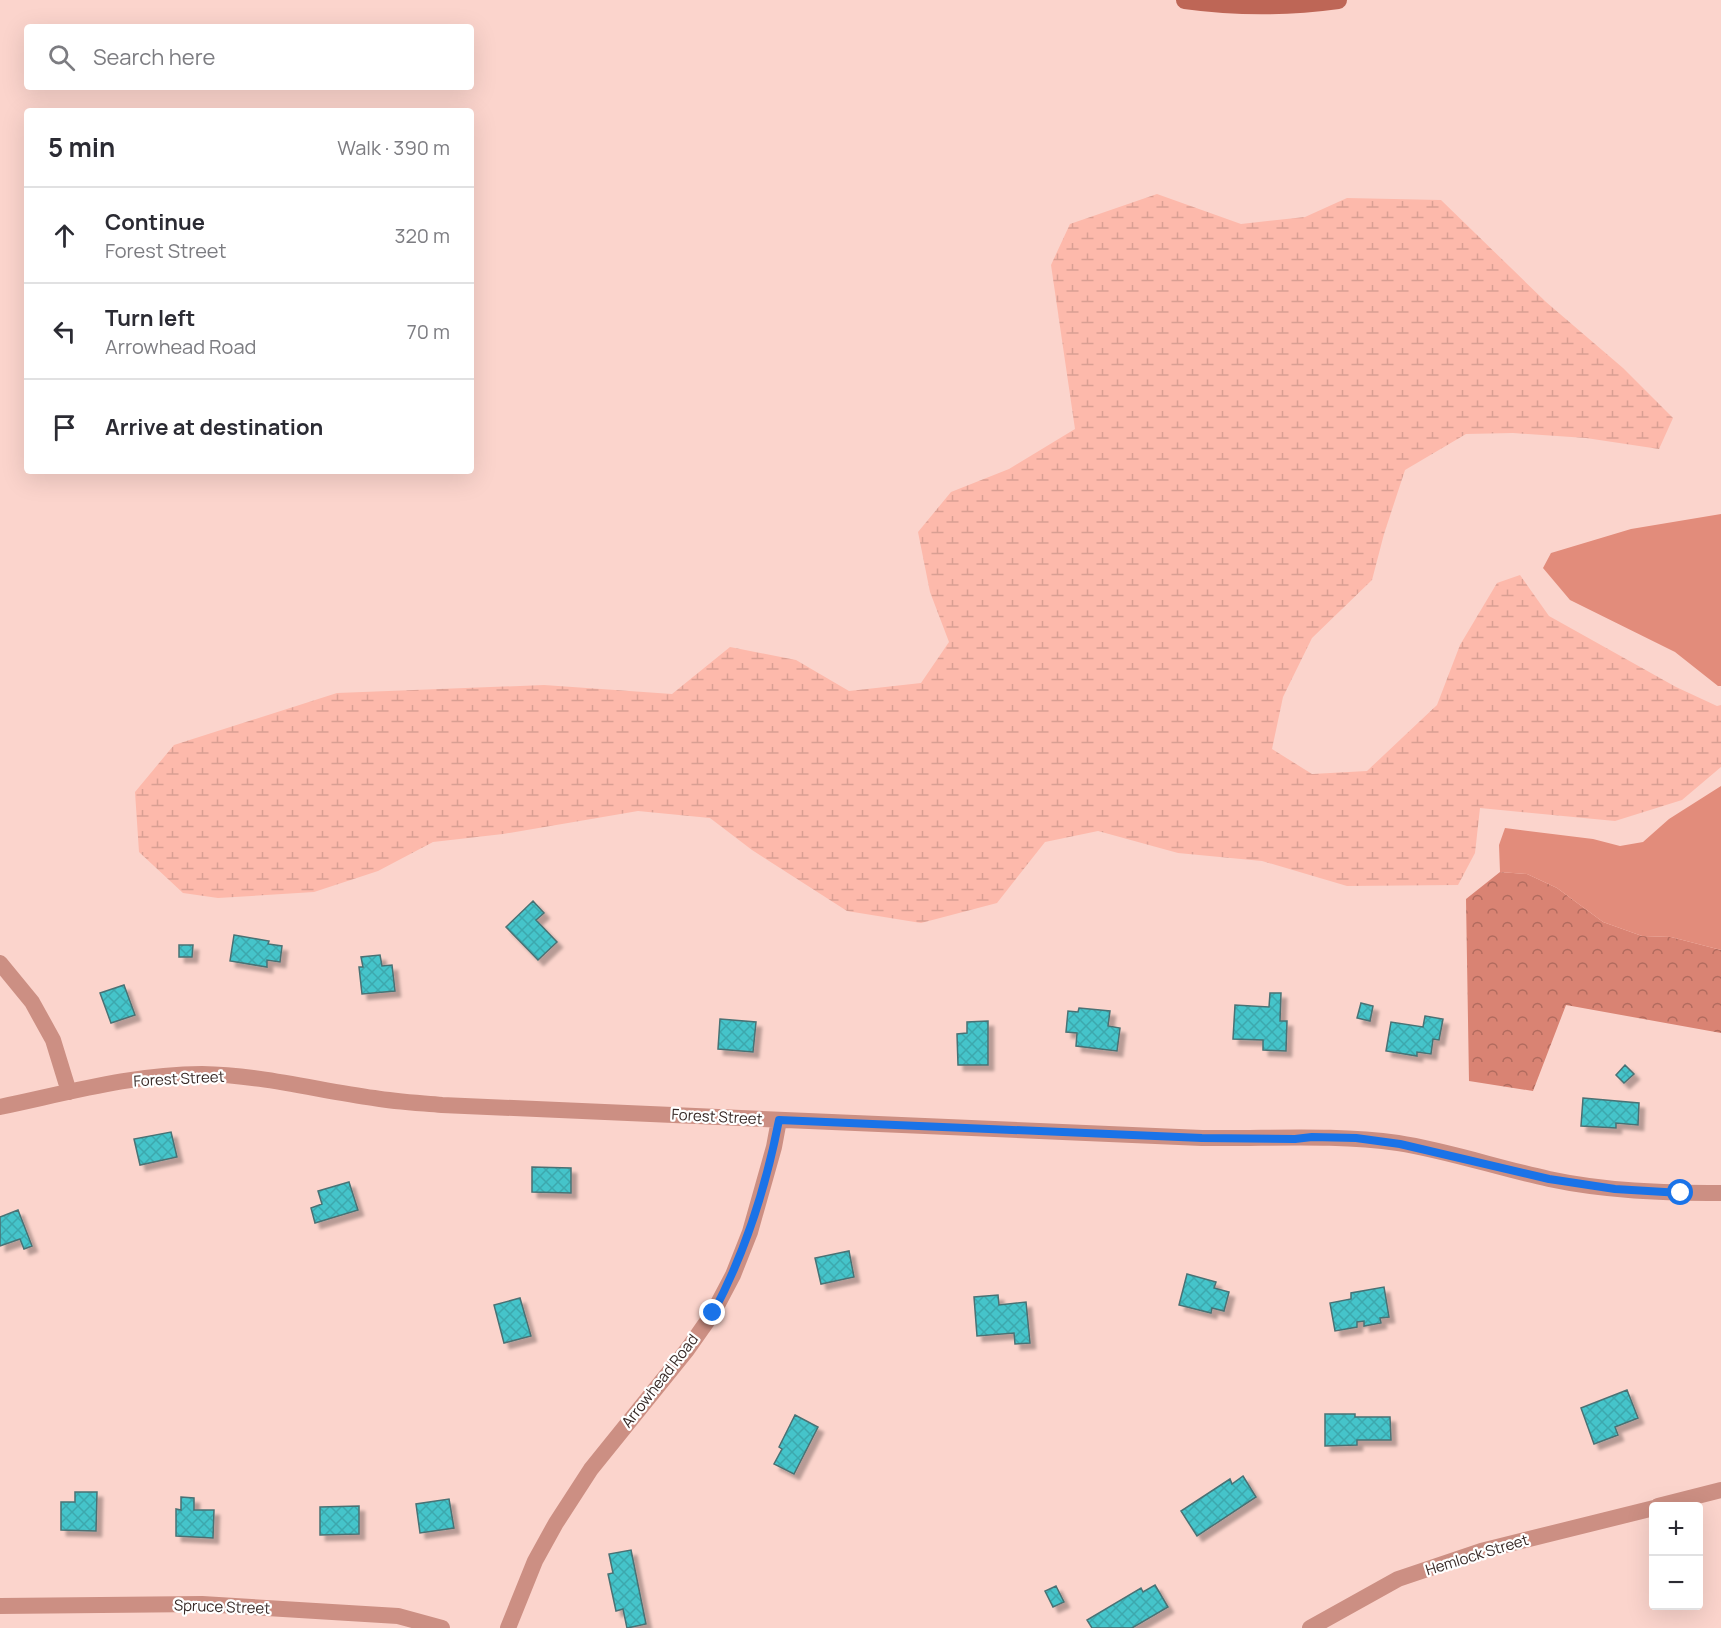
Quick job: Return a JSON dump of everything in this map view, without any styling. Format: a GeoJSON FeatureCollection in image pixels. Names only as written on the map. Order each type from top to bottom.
{"type":"FeatureCollection","features":[{"type":"Feature","properties":{"kind":"street"},"geometry":{"type":"LineString","coordinates":[[1185,0],[1225,5],[1268,6],[1338,0]]}},
{"type":"Feature","properties":{"kind":"street"},"geometry":{"type":"LineString","coordinates":[[0,963],[32,1002],[53,1040],[69,1092]]}},
{"type":"Feature","properties":{"kind":"street","name":"Forest Street"},"geometry":{"type":"LineString","coordinates":[[0,1107],[156,1077],[202,1074],[246,1077],[376,1099],[442,1105],[1202,1138],[1356,1138],[1400,1144],[1549,1179],[1615,1189],[1721,1193]]}},
{"type":"Feature","properties":{"kind":"street","name":"Arrowhead Road"},"geometry":{"type":"LineString","coordinates":[[508,1628],[536,1561],[556,1523],[591,1469],[687,1350],[713,1313],[733,1275],[750,1232],[774,1147],[779,1120]]}},
{"type":"Feature","properties":{"kind":"street","name":"Hemlock Street"},"geometry":{"type":"LineString","coordinates":[[1675,1502],[1721,1490]]}},
{"type":"Feature","properties":{"kind":"street","name":"Hemlock Street"},"geometry":{"type":"LineString","coordinates":[[1310,1628],[1398,1579],[1481,1551],[1649,1509]]}},
{"type":"Feature","properties":{"kind":"street","name":"Spruce Street"},"geometry":{"type":"LineString","coordinates":[[0,1606],[202,1604],[398,1616],[442,1628]]}},
{"type":"Feature","properties":{"kind":"green space"},"geometry":{"type":"Polygon","coordinates":[[[1157,194],[1241,224],[1305,217],[1347,198],[1441,200],[1546,302],[1623,368],[1673,418],[1659,449],[1586,438],[1513,433],[1466,434],[1405,470],[1372,580],[1312,638],[1283,697],[1272,749],[1312,774],[1367,771],[1437,705],[1460,645],[1497,583],[1520,575],[1549,616],[1676,687],[1717,706],[1721,705],[1721,767],[1682,800],[1615,821],[1480,808],[1475,853],[1458,885],[1347,886],[1262,861],[1178,853],[1098,831],[1045,842],[997,903],[921,923],[847,911],[752,850],[710,818],[638,811],[503,834],[433,842],[378,871],[314,892],[218,898],[183,893],[139,852],[135,792],[174,745],[337,693],[544,685],[672,694],[730,647],[796,660],[849,691],[921,683],[949,642],[930,592],[918,532],[951,492],[1009,469],[1075,429],[1051,265],[1070,224],[1157,194]]]}},
{"type":"Feature","properties":{"kind":"green space"},"geometry":{"type":"Polygon","coordinates":[[[1500,872],[1527,874],[1557,888],[1603,922],[1642,936],[1671,937],[1721,950],[1721,1033],[1566,1005],[1533,1091],[1469,1081],[1466,899],[1500,872]]]}},
{"type":"Feature","properties":{"kind":"shaded area"},"geometry":{"type":"Polygon","coordinates":[[[1721,514],[1721,686],[1675,652],[1570,600],[1543,568],[1551,553],[1631,529],[1721,514]]]}},
{"type":"Feature","properties":{"kind":"shaded area"},"geometry":{"type":"Polygon","coordinates":[[[1721,786],[1721,950],[1671,937],[1642,936],[1603,922],[1557,888],[1527,874],[1500,872],[1499,845],[1505,828],[1593,839],[1620,846],[1643,842],[1669,819],[1721,786]]]}},
{"type":"Feature","properties":{"kind":"building"},"geometry":{"type":"Polygon","coordinates":[[[533,901],[544,913],[536,920],[557,942],[538,960],[506,927],[533,901]]]}},
{"type":"Feature","properties":{"kind":"building"},"geometry":{"type":"Polygon","coordinates":[[[234,935],[269,941],[268,944],[282,946],[280,962],[267,960],[267,967],[230,961],[234,935]]]}},
{"type":"Feature","properties":{"kind":"building"},"geometry":{"type":"Polygon","coordinates":[[[179,945],[193,945],[192,957],[179,957],[179,945]]]}},
{"type":"Feature","properties":{"kind":"building"},"geometry":{"type":"Polygon","coordinates":[[[380,955],[382,966],[392,965],[395,991],[362,994],[359,967],[363,967],[361,957],[380,955]]]}},
{"type":"Feature","properties":{"kind":"building"},"geometry":{"type":"Polygon","coordinates":[[[124,985],[135,1015],[111,1023],[100,993],[124,985]]]}},
{"type":"Feature","properties":{"kind":"building"},"geometry":{"type":"Polygon","coordinates":[[[1270,993],[1281,993],[1280,1021],[1287,1021],[1286,1051],[1263,1050],[1263,1040],[1233,1039],[1235,1005],[1269,1007],[1270,993]]]}},
{"type":"Feature","properties":{"kind":"building"},"geometry":{"type":"Polygon","coordinates":[[[1361,1003],[1373,1006],[1370,1021],[1357,1018],[1361,1003]]]}},
{"type":"Feature","properties":{"kind":"building"},"geometry":{"type":"Polygon","coordinates":[[[1079,1008],[1110,1011],[1108,1026],[1120,1028],[1117,1051],[1076,1046],[1077,1033],[1066,1032],[1068,1011],[1078,1012],[1079,1008]]]}},
{"type":"Feature","properties":{"kind":"building"},"geometry":{"type":"Polygon","coordinates":[[[1425,1016],[1443,1019],[1439,1040],[1433,1039],[1431,1054],[1417,1052],[1417,1056],[1386,1051],[1391,1022],[1423,1027],[1425,1016]]]}},
{"type":"Feature","properties":{"kind":"building"},"geometry":{"type":"Polygon","coordinates":[[[720,1019],[756,1022],[753,1052],[718,1049],[720,1019]]]}},
{"type":"Feature","properties":{"kind":"building"},"geometry":{"type":"Polygon","coordinates":[[[988,1021],[988,1065],[958,1065],[957,1034],[967,1033],[967,1022],[988,1021]]]}},
{"type":"Feature","properties":{"kind":"building"},"geometry":{"type":"Polygon","coordinates":[[[1625,1065],[1634,1074],[1624,1083],[1616,1075],[1625,1065]]]}},
{"type":"Feature","properties":{"kind":"building"},"geometry":{"type":"Polygon","coordinates":[[[1583,1098],[1639,1103],[1638,1125],[1616,1123],[1616,1128],[1581,1126],[1583,1098]]]}},
{"type":"Feature","properties":{"kind":"building"},"geometry":{"type":"Polygon","coordinates":[[[171,1132],[177,1157],[140,1165],[134,1139],[171,1132]]]}},
{"type":"Feature","properties":{"kind":"building"},"geometry":{"type":"Polygon","coordinates":[[[532,1167],[571,1168],[571,1193],[532,1192],[532,1167]]]}},
{"type":"Feature","properties":{"kind":"building"},"geometry":{"type":"Polygon","coordinates":[[[349,1182],[358,1210],[315,1223],[311,1208],[322,1204],[318,1191],[349,1182]]]}},
{"type":"Feature","properties":{"kind":"building"},"geometry":{"type":"Polygon","coordinates":[[[18,1210],[32,1246],[24,1249],[20,1239],[0,1246],[0,1217],[18,1210]]]}},
{"type":"Feature","properties":{"kind":"building"},"geometry":{"type":"Polygon","coordinates":[[[849,1251],[854,1277],[821,1284],[815,1258],[849,1251]]]}},
{"type":"Feature","properties":{"kind":"building"},"geometry":{"type":"Polygon","coordinates":[[[1187,1274],[1216,1282],[1214,1288],[1229,1292],[1224,1311],[1212,1308],[1211,1313],[1179,1305],[1187,1274]]]}},
{"type":"Feature","properties":{"kind":"building"},"geometry":{"type":"Polygon","coordinates":[[[1384,1287],[1389,1317],[1380,1318],[1381,1323],[1364,1326],[1364,1321],[1357,1322],[1357,1327],[1335,1331],[1330,1303],[1351,1299],[1351,1293],[1384,1287]]]}},
{"type":"Feature","properties":{"kind":"building"},"geometry":{"type":"Polygon","coordinates":[[[998,1295],[999,1305],[1026,1302],[1030,1343],[1015,1344],[1014,1333],[977,1336],[974,1297],[998,1295]]]}},
{"type":"Feature","properties":{"kind":"building"},"geometry":{"type":"Polygon","coordinates":[[[520,1298],[531,1336],[504,1343],[494,1305],[520,1298]]]}},
{"type":"Feature","properties":{"kind":"building"},"geometry":{"type":"Polygon","coordinates":[[[1627,1390],[1638,1418],[1615,1427],[1618,1435],[1594,1444],[1581,1408],[1627,1390]]]}},
{"type":"Feature","properties":{"kind":"building"},"geometry":{"type":"Polygon","coordinates":[[[1325,1414],[1390,1417],[1391,1440],[1357,1440],[1357,1445],[1325,1446],[1325,1414]]]}},
{"type":"Feature","properties":{"kind":"building"},"geometry":{"type":"Polygon","coordinates":[[[795,1415],[818,1427],[794,1474],[774,1464],[782,1449],[779,1447],[795,1415]]]}},
{"type":"Feature","properties":{"kind":"building"},"geometry":{"type":"Polygon","coordinates":[[[1243,1476],[1256,1497],[1197,1536],[1181,1511],[1230,1479],[1232,1484],[1243,1476]]]}},
{"type":"Feature","properties":{"kind":"building"},"geometry":{"type":"Polygon","coordinates":[[[75,1492],[97,1492],[96,1531],[61,1530],[61,1502],[75,1502],[75,1492]]]}},
{"type":"Feature","properties":{"kind":"building"},"geometry":{"type":"Polygon","coordinates":[[[181,1497],[194,1498],[194,1510],[214,1510],[213,1538],[176,1536],[176,1509],[181,1510],[181,1497]]]}},
{"type":"Feature","properties":{"kind":"building"},"geometry":{"type":"Polygon","coordinates":[[[449,1499],[454,1528],[420,1533],[416,1504],[449,1499]]]}},
{"type":"Feature","properties":{"kind":"building"},"geometry":{"type":"Polygon","coordinates":[[[359,1506],[359,1534],[320,1535],[320,1507],[359,1506]]]}},
{"type":"Feature","properties":{"kind":"building"},"geometry":{"type":"Polygon","coordinates":[[[631,1550],[646,1624],[627,1628],[623,1609],[616,1611],[608,1574],[613,1573],[609,1554],[631,1550]]]}},
{"type":"Feature","properties":{"kind":"building"},"geometry":{"type":"Polygon","coordinates":[[[1155,1585],[1168,1607],[1132,1628],[1092,1628],[1087,1620],[1141,1588],[1143,1592],[1155,1585]]]}},
{"type":"Feature","properties":{"kind":"building"},"geometry":{"type":"Polygon","coordinates":[[[1056,1586],[1064,1602],[1053,1607],[1045,1591],[1056,1586]]]}},
{"type":"Feature","properties":{"kind":"route"},"geometry":{"type":"LineString","coordinates":[[713,1313],[733,1275],[750,1232],[774,1147],[779,1120],[1202,1138],[1356,1138],[1464,1157],[1549,1179],[1615,1189],[1681,1193]]}}]}
